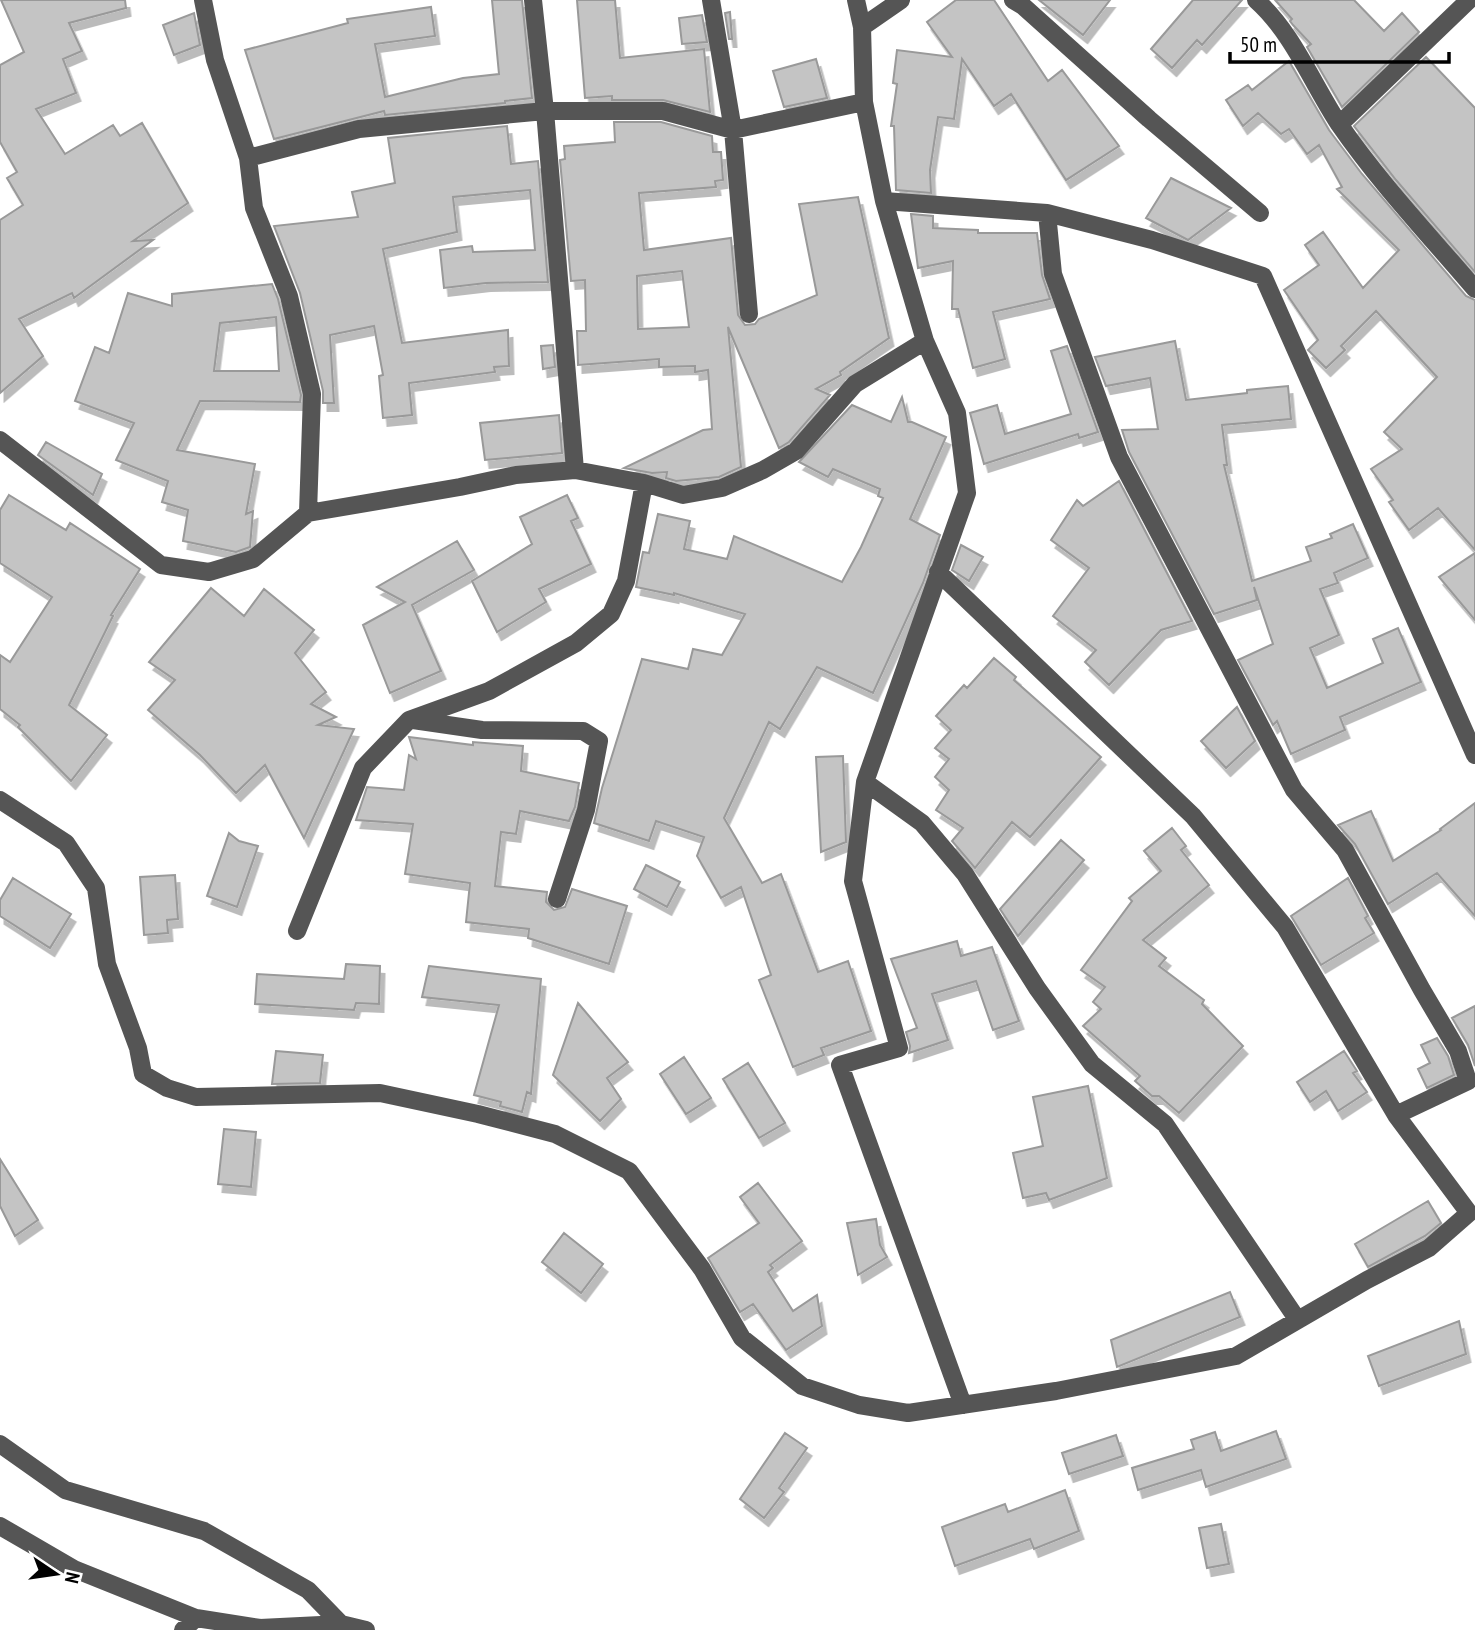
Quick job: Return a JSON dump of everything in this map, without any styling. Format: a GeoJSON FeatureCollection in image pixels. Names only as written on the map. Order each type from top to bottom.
{"type":"FeatureCollection","features":[{"type":"Feature","properties":{"kind":"street"},"geometry":{"type":"LineString","coordinates":[[203,0],[215,60],[247,158],[254,208],[289,296],[312,394],[308,513]]}},
{"type":"Feature","properties":{"kind":"street"},"geometry":{"type":"LineString","coordinates":[[533,0],[575,470]]}},
{"type":"Feature","properties":{"kind":"street"},"geometry":{"type":"LineString","coordinates":[[711,0],[733,130],[749,314]]}},
{"type":"Feature","properties":{"kind":"street"},"geometry":{"type":"LineString","coordinates":[[856,0],[862,27],[864,102],[884,201],[925,341],[957,413],[967,493],[865,782],[853,881],[899,1048],[840,1065],[963,1405]]}},
{"type":"Feature","properties":{"kind":"street"},"geometry":{"type":"LineString","coordinates":[[862,27],[901,0]]}},
{"type":"Feature","properties":{"kind":"street"},"geometry":{"type":"LineString","coordinates":[[1013,0],[1261,213]]}},
{"type":"Feature","properties":{"kind":"street"},"geometry":{"type":"LineString","coordinates":[[1256,0],[1275,17],[1340,124],[1397,198],[1475,289]]}},
{"type":"Feature","properties":{"kind":"street"},"geometry":{"type":"LineString","coordinates":[[1340,124],[1469,0]]}},
{"type":"Feature","properties":{"kind":"street"},"geometry":{"type":"LineString","coordinates":[[247,158],[359,129],[545,111],[663,111],[733,130],[864,102]]}},
{"type":"Feature","properties":{"kind":"street"},"geometry":{"type":"LineString","coordinates":[[884,201],[1047,213],[1152,240],[1263,276],[1475,755]]}},
{"type":"Feature","properties":{"kind":"street"},"geometry":{"type":"LineString","coordinates":[[1047,213],[1053,274],[1119,457],[1294,790],[1345,850],[1458,1051],[1468,1082],[1396,1115]]}},
{"type":"Feature","properties":{"kind":"street"},"geometry":{"type":"LineString","coordinates":[[0,440],[161,565],[209,572],[253,559],[308,513],[516,475],[575,470],[644,483],[683,495],[722,488],[763,470],[796,451],[855,384],[925,341]]}},
{"type":"Feature","properties":{"kind":"street"},"geometry":{"type":"LineString","coordinates":[[297,931],[363,768],[410,720],[489,691],[576,643],[611,614],[626,581],[644,483]]}},
{"type":"Feature","properties":{"kind":"street"},"geometry":{"type":"LineString","coordinates":[[0,800],[66,844],[96,888],[107,964],[138,1048],[143,1074],[167,1088],[196,1097],[380,1093],[555,1134],[629,1171],[702,1269],[742,1338],[802,1386],[859,1405],[908,1413],[1056,1391],[1236,1356],[1297,1319],[1429,1248],[1469,1213],[1396,1115],[1285,927],[1202,826],[1055,681],[939,572]]}},
{"type":"Feature","properties":{"kind":"street"},"geometry":{"type":"LineString","coordinates":[[410,720],[482,730],[583,732],[599,741],[586,810],[557,898]]}},
{"type":"Feature","properties":{"kind":"street"},"geometry":{"type":"LineString","coordinates":[[865,782],[922,823],[965,874],[1037,988],[1092,1064],[1165,1124],[1297,1319]]}},
{"type":"Feature","properties":{"kind":"street"},"geometry":{"type":"LineString","coordinates":[[0,1444],[65,1490],[204,1531],[308,1590],[341,1624]]}},
{"type":"Feature","properties":{"kind":"street"},"geometry":{"type":"LineString","coordinates":[[0,1527],[74,1569],[189,1624],[260,1628],[341,1624],[366,1630]]}},
{"type":"Feature","properties":{"kind":"building"},"geometry":{"type":"Polygon","coordinates":[[[1,0],[125,0],[126,8],[69,23],[82,51],[63,59],[76,93],[36,109],[65,154],[113,125],[120,136],[142,123],[188,203],[133,241],[153,240],[74,298],[72,293],[19,319],[43,356],[0,393],[0,220],[23,205],[7,178],[17,172],[0,142],[0,65],[24,52],[1,0]]]}},
{"type":"Feature","properties":{"kind":"building"},"geometry":{"type":"Polygon","coordinates":[[[492,0],[522,0],[532,98],[385,115],[384,111],[274,139],[245,50],[348,23],[347,19],[431,7],[435,36],[375,44],[385,97],[463,78],[499,74],[492,0]]]}},
{"type":"Feature","properties":{"kind":"building"},"geometry":{"type":"Polygon","coordinates":[[[577,0],[615,0],[620,58],[704,49],[710,112],[663,100],[612,100],[612,96],[585,98],[577,0]]]}},
{"type":"Feature","properties":{"kind":"building"},"geometry":{"type":"Polygon","coordinates":[[[956,0],[994,0],[1048,81],[1062,70],[1119,146],[1066,180],[1011,94],[994,106],[962,59],[954,119],[938,117],[930,170],[931,193],[896,190],[894,126],[891,126],[897,84],[893,83],[897,50],[952,57],[927,22],[956,0]]]}},
{"type":"Feature","properties":{"kind":"building"},"geometry":{"type":"Polygon","coordinates":[[[1039,0],[1110,0],[1083,35],[1039,0]]]}},
{"type":"Feature","properties":{"kind":"building"},"geometry":{"type":"Polygon","coordinates":[[[1193,0],[1242,0],[1202,45],[1197,40],[1172,68],[1151,49],[1193,0]]]}},
{"type":"Feature","properties":{"kind":"building"},"geometry":{"type":"Polygon","coordinates":[[[1275,0],[1354,0],[1384,31],[1402,13],[1419,32],[1342,107],[1307,47],[1311,44],[1275,0]]]}},
{"type":"Feature","properties":{"kind":"building"},"geometry":{"type":"Polygon","coordinates":[[[730,12],[732,39],[729,39],[725,13],[730,12]]]}},
{"type":"Feature","properties":{"kind":"building"},"geometry":{"type":"Polygon","coordinates":[[[194,13],[200,45],[174,55],[163,25],[194,13]]]}},
{"type":"Feature","properties":{"kind":"building"},"geometry":{"type":"Polygon","coordinates":[[[702,15],[707,42],[682,44],[679,18],[702,15]]]}},
{"type":"Feature","properties":{"kind":"building"},"geometry":{"type":"Polygon","coordinates":[[[1426,57],[1475,108],[1475,272],[1396,180],[1354,126],[1426,57]]]}},
{"type":"Feature","properties":{"kind":"building"},"geometry":{"type":"Polygon","coordinates":[[[816,59],[827,98],[784,107],[773,71],[816,59]]]}},
{"type":"Feature","properties":{"kind":"building"},"geometry":{"type":"Polygon","coordinates":[[[1289,61],[1329,130],[1362,174],[1466,296],[1475,300],[1475,550],[1438,508],[1409,530],[1389,502],[1393,500],[1371,469],[1402,449],[1384,432],[1437,377],[1376,311],[1341,346],[1345,350],[1326,368],[1308,350],[1318,340],[1284,290],[1319,265],[1305,245],[1323,232],[1363,288],[1399,250],[1337,189],[1342,187],[1319,145],[1307,154],[1289,129],[1281,134],[1258,113],[1243,126],[1226,100],[1248,85],[1252,90],[1289,61]]]}},
{"type":"Feature","properties":{"kind":"building"},"geometry":{"type":"Polygon","coordinates":[[[614,122],[661,122],[712,136],[713,152],[721,152],[723,180],[715,181],[716,187],[639,193],[644,250],[731,238],[738,315],[745,325],[755,324],[759,319],[817,295],[799,204],[858,197],[889,338],[840,372],[841,375],[816,389],[830,395],[789,442],[779,448],[728,327],[741,467],[719,477],[676,481],[666,478],[667,472],[652,473],[624,468],[703,430],[712,429],[708,370],[695,372],[695,366],[659,367],[659,359],[578,365],[577,331],[586,331],[585,280],[571,281],[560,160],[565,159],[564,146],[615,142],[614,122]],[[682,271],[637,276],[638,329],[689,327],[682,271]]]}},
{"type":"Feature","properties":{"kind":"building"},"geometry":{"type":"Polygon","coordinates":[[[507,126],[511,164],[538,161],[548,282],[486,283],[444,288],[440,250],[472,246],[473,252],[535,250],[530,190],[453,197],[457,232],[383,249],[402,343],[508,330],[509,366],[494,367],[495,372],[409,383],[412,415],[383,418],[379,376],[383,375],[374,326],[330,335],[334,403],[323,403],[323,391],[300,293],[274,226],[358,217],[352,192],[395,183],[388,138],[507,126]]]}},
{"type":"Feature","properties":{"kind":"building"},"geometry":{"type":"Polygon","coordinates":[[[1171,178],[1231,208],[1188,240],[1146,218],[1171,178]]]}},
{"type":"Feature","properties":{"kind":"building"},"geometry":{"type":"Polygon","coordinates":[[[911,214],[933,216],[933,228],[978,230],[978,233],[1037,233],[1042,275],[1050,299],[993,312],[1005,359],[973,368],[958,309],[952,309],[953,261],[918,268],[911,214]]]}},
{"type":"Feature","properties":{"kind":"building"},"geometry":{"type":"Polygon","coordinates":[[[272,284],[278,299],[301,395],[300,402],[200,401],[177,450],[255,464],[246,514],[253,511],[250,547],[236,552],[183,541],[188,510],[162,502],[168,481],[116,460],[134,423],[75,401],[95,347],[109,353],[128,293],[172,306],[172,294],[272,284]],[[276,317],[220,323],[214,371],[279,371],[276,317]]]}},
{"type":"Feature","properties":{"kind":"building"},"geometry":{"type":"Polygon","coordinates":[[[1175,341],[1186,400],[1288,386],[1291,419],[1222,425],[1227,465],[1224,465],[1252,581],[1311,561],[1306,547],[1332,538],[1330,534],[1353,524],[1368,558],[1334,573],[1338,583],[1320,589],[1339,635],[1310,648],[1327,688],[1383,663],[1373,639],[1398,628],[1421,682],[1340,717],[1345,730],[1291,754],[1277,721],[1273,725],[1238,660],[1273,644],[1254,587],[1257,600],[1214,614],[1129,452],[1122,430],[1158,429],[1150,378],[1106,386],[1095,357],[1175,341]]]}},
{"type":"Feature","properties":{"kind":"building"},"geometry":{"type":"Polygon","coordinates":[[[553,345],[555,367],[543,369],[541,346],[553,345]]]}},
{"type":"Feature","properties":{"kind":"building"},"geometry":{"type":"Polygon","coordinates":[[[1067,346],[1098,432],[1079,438],[1078,434],[984,464],[970,413],[997,405],[1005,434],[1071,414],[1051,351],[1067,346]]]}},
{"type":"Feature","properties":{"kind":"building"},"geometry":{"type":"Polygon","coordinates":[[[902,397],[908,422],[946,437],[910,519],[940,535],[923,583],[873,693],[817,667],[780,729],[769,722],[724,818],[762,883],[781,874],[818,972],[848,961],[871,1031],[821,1048],[824,1055],[793,1067],[759,980],[771,975],[741,887],[721,898],[697,856],[704,837],[656,821],[649,841],[594,823],[602,788],[642,659],[688,669],[693,649],[722,655],[745,614],[674,593],[636,587],[643,552],[649,553],[658,514],[690,521],[684,549],[727,559],[734,536],[842,582],[883,498],[878,496],[880,489],[833,469],[828,477],[799,462],[852,405],[891,422],[902,397]]]}},
{"type":"Feature","properties":{"kind":"building"},"geometry":{"type":"Polygon","coordinates":[[[559,415],[562,453],[485,460],[480,423],[559,415]]]}},
{"type":"Feature","properties":{"kind":"building"},"geometry":{"type":"Polygon","coordinates":[[[46,442],[102,474],[93,495],[38,455],[46,442]]]}},
{"type":"Feature","properties":{"kind":"building"},"geometry":{"type":"Polygon","coordinates":[[[1119,481],[1192,621],[1161,630],[1109,685],[1085,662],[1096,650],[1053,616],[1089,568],[1051,540],[1077,500],[1083,506],[1119,481]]]}},
{"type":"Feature","properties":{"kind":"building"},"geometry":{"type":"Polygon","coordinates":[[[9,495],[66,530],[70,523],[140,569],[111,615],[113,616],[69,705],[107,735],[71,781],[18,727],[20,725],[0,709],[0,655],[10,662],[52,597],[0,563],[0,510],[9,495]]]}},
{"type":"Feature","properties":{"kind":"building"},"geometry":{"type":"Polygon","coordinates":[[[567,495],[578,518],[571,521],[591,564],[539,589],[546,602],[497,632],[472,581],[532,544],[520,517],[567,495]]]}},
{"type":"Feature","properties":{"kind":"building"},"geometry":{"type":"Polygon","coordinates":[[[457,541],[474,570],[412,605],[441,671],[390,693],[363,625],[405,602],[377,587],[457,541]]]}},
{"type":"Feature","properties":{"kind":"building"},"geometry":{"type":"Polygon","coordinates":[[[961,545],[983,557],[969,581],[952,570],[961,545]]]}},
{"type":"Feature","properties":{"kind":"building"},"geometry":{"type":"Polygon","coordinates":[[[1475,553],[1475,620],[1439,577],[1475,553]]]}},
{"type":"Feature","properties":{"kind":"building"},"geometry":{"type":"Polygon","coordinates":[[[211,588],[244,616],[264,589],[314,630],[295,653],[326,692],[311,704],[336,717],[318,725],[354,729],[304,838],[265,765],[236,793],[200,755],[148,710],[175,680],[149,662],[211,588]]]}},
{"type":"Feature","properties":{"kind":"building"},"geometry":{"type":"Polygon","coordinates":[[[994,658],[1016,677],[1014,680],[1101,757],[1030,837],[1012,822],[975,868],[952,841],[963,828],[936,810],[949,790],[935,777],[949,759],[935,748],[951,730],[936,716],[964,685],[967,688],[994,658]]]}},
{"type":"Feature","properties":{"kind":"building"},"geometry":{"type":"Polygon","coordinates":[[[1237,707],[1255,741],[1226,768],[1201,741],[1237,707]]]}},
{"type":"Feature","properties":{"kind":"building"},"geometry":{"type":"Polygon","coordinates":[[[409,737],[473,745],[473,742],[523,746],[521,771],[579,783],[575,807],[569,821],[520,811],[516,834],[501,832],[495,886],[547,892],[546,902],[554,910],[565,907],[572,889],[627,906],[609,964],[528,938],[529,929],[466,922],[470,883],[405,874],[413,824],[356,820],[367,787],[404,790],[409,755],[416,759],[409,737]]]}},
{"type":"Feature","properties":{"kind":"building"},"geometry":{"type":"Polygon","coordinates":[[[843,756],[846,842],[821,852],[816,757],[843,756]]]}},
{"type":"Feature","properties":{"kind":"building"},"geometry":{"type":"Polygon","coordinates":[[[1475,803],[1475,916],[1437,873],[1388,904],[1355,844],[1338,825],[1371,811],[1393,861],[1441,830],[1475,803]]]}},
{"type":"Feature","properties":{"kind":"building"},"geometry":{"type":"Polygon","coordinates":[[[1172,828],[1186,846],[1181,850],[1209,885],[1143,940],[1166,958],[1159,966],[1204,1000],[1202,1004],[1243,1046],[1179,1113],[1159,1096],[1152,1096],[1135,1081],[1140,1076],[1083,1026],[1101,1009],[1093,1002],[1105,987],[1081,970],[1132,901],[1129,898],[1161,871],[1144,851],[1172,828]]]}},
{"type":"Feature","properties":{"kind":"building"},"geometry":{"type":"Polygon","coordinates":[[[229,833],[239,841],[258,846],[237,907],[207,896],[229,833]]]}},
{"type":"Feature","properties":{"kind":"building"},"geometry":{"type":"Polygon","coordinates":[[[1061,840],[1084,860],[1018,936],[1000,909],[1061,840]]]}},
{"type":"Feature","properties":{"kind":"building"},"geometry":{"type":"Polygon","coordinates":[[[646,865],[680,882],[667,907],[634,889],[646,865]]]}},
{"type":"Feature","properties":{"kind":"building"},"geometry":{"type":"Polygon","coordinates":[[[175,875],[178,919],[167,920],[168,933],[144,935],[140,877],[175,875]]]}},
{"type":"Feature","properties":{"kind":"building"},"geometry":{"type":"Polygon","coordinates":[[[13,878],[71,914],[50,948],[0,916],[0,900],[13,878]]]}},
{"type":"Feature","properties":{"kind":"building"},"geometry":{"type":"Polygon","coordinates":[[[1348,878],[1374,933],[1321,965],[1291,916],[1348,878]]]}},
{"type":"Feature","properties":{"kind":"building"},"geometry":{"type":"Polygon","coordinates":[[[957,941],[961,956],[992,947],[1019,1021],[993,1030],[976,981],[932,994],[948,1040],[909,1053],[906,1032],[917,1028],[891,959],[957,941]]]}},
{"type":"Feature","properties":{"kind":"building"},"geometry":{"type":"Polygon","coordinates":[[[346,964],[380,966],[379,1004],[356,1003],[354,1010],[255,1004],[257,974],[344,979],[346,964]]]}},
{"type":"Feature","properties":{"kind":"building"},"geometry":{"type":"Polygon","coordinates":[[[429,966],[541,979],[531,1094],[527,1092],[522,1112],[500,1106],[501,1102],[474,1095],[499,1005],[422,997],[429,966]]]}},
{"type":"Feature","properties":{"kind":"building"},"geometry":{"type":"Polygon","coordinates":[[[578,1003],[628,1062],[607,1078],[621,1099],[600,1121],[553,1075],[578,1003]]]}},
{"type":"Feature","properties":{"kind":"building"},"geometry":{"type":"Polygon","coordinates":[[[1475,1006],[1475,1066],[1468,1045],[1452,1018],[1475,1006]]]}},
{"type":"Feature","properties":{"kind":"building"},"geometry":{"type":"Polygon","coordinates":[[[1437,1038],[1448,1056],[1454,1075],[1427,1088],[1418,1069],[1430,1063],[1421,1045],[1437,1038]]]}},
{"type":"Feature","properties":{"kind":"building"},"geometry":{"type":"Polygon","coordinates":[[[276,1051],[323,1055],[320,1083],[272,1084],[276,1051]]]}},
{"type":"Feature","properties":{"kind":"building"},"geometry":{"type":"Polygon","coordinates":[[[1344,1051],[1357,1071],[1353,1073],[1367,1092],[1338,1111],[1326,1091],[1310,1102],[1297,1082],[1344,1051]]]}},
{"type":"Feature","properties":{"kind":"building"},"geometry":{"type":"Polygon","coordinates":[[[684,1057],[711,1098],[686,1114],[660,1074],[684,1057]]]}},
{"type":"Feature","properties":{"kind":"building"},"geometry":{"type":"Polygon","coordinates":[[[748,1063],[785,1123],[759,1138],[723,1079],[748,1063]]]}},
{"type":"Feature","properties":{"kind":"building"},"geometry":{"type":"Polygon","coordinates":[[[1088,1086],[1107,1178],[1049,1200],[1046,1193],[1023,1198],[1013,1153],[1043,1146],[1033,1097],[1088,1086]]]}},
{"type":"Feature","properties":{"kind":"building"},"geometry":{"type":"Polygon","coordinates":[[[224,1129],[256,1132],[251,1187],[218,1184],[224,1129]]]}},
{"type":"Feature","properties":{"kind":"building"},"geometry":{"type":"Polygon","coordinates":[[[0,1159],[38,1220],[15,1236],[0,1206],[0,1159]]]}},
{"type":"Feature","properties":{"kind":"building"},"geometry":{"type":"Polygon","coordinates":[[[758,1183],[802,1241],[770,1265],[773,1268],[768,1272],[793,1311],[817,1295],[822,1326],[786,1350],[753,1304],[740,1312],[708,1258],[759,1223],[740,1197],[758,1183]]]}},
{"type":"Feature","properties":{"kind":"building"},"geometry":{"type":"Polygon","coordinates":[[[1428,1201],[1441,1223],[1425,1236],[1368,1267],[1355,1244],[1428,1201]]]}},
{"type":"Feature","properties":{"kind":"building"},"geometry":{"type":"Polygon","coordinates":[[[876,1219],[880,1245],[887,1257],[858,1275],[847,1223],[876,1219]]]}},
{"type":"Feature","properties":{"kind":"building"},"geometry":{"type":"Polygon","coordinates":[[[564,1233],[603,1264],[581,1293],[542,1262],[564,1233]]]}},
{"type":"Feature","properties":{"kind":"building"},"geometry":{"type":"Polygon","coordinates":[[[1230,1292],[1240,1317],[1117,1367],[1111,1340],[1230,1292]]]}},
{"type":"Feature","properties":{"kind":"building"},"geometry":{"type":"Polygon","coordinates":[[[1459,1321],[1466,1354],[1379,1386],[1368,1356],[1459,1321]]]}},
{"type":"Feature","properties":{"kind":"building"},"geometry":{"type":"Polygon","coordinates":[[[1276,1431],[1286,1459],[1206,1487],[1201,1470],[1138,1490],[1132,1468],[1194,1449],[1191,1440],[1215,1432],[1221,1451],[1276,1431]]]}},
{"type":"Feature","properties":{"kind":"building"},"geometry":{"type":"Polygon","coordinates":[[[785,1433],[807,1448],[779,1488],[784,1492],[764,1518],[740,1499],[785,1433]]]}},
{"type":"Feature","properties":{"kind":"building"},"geometry":{"type":"Polygon","coordinates":[[[1116,1435],[1123,1456],[1069,1474],[1062,1453],[1116,1435]]]}},
{"type":"Feature","properties":{"kind":"building"},"geometry":{"type":"Polygon","coordinates":[[[1065,1490],[1079,1531],[1034,1549],[1030,1539],[955,1566],[942,1527],[1005,1504],[1008,1512],[1065,1490]]]}},
{"type":"Feature","properties":{"kind":"building"},"geometry":{"type":"Polygon","coordinates":[[[1221,1524],[1229,1564],[1207,1568],[1199,1528],[1221,1524]]]}}]}
